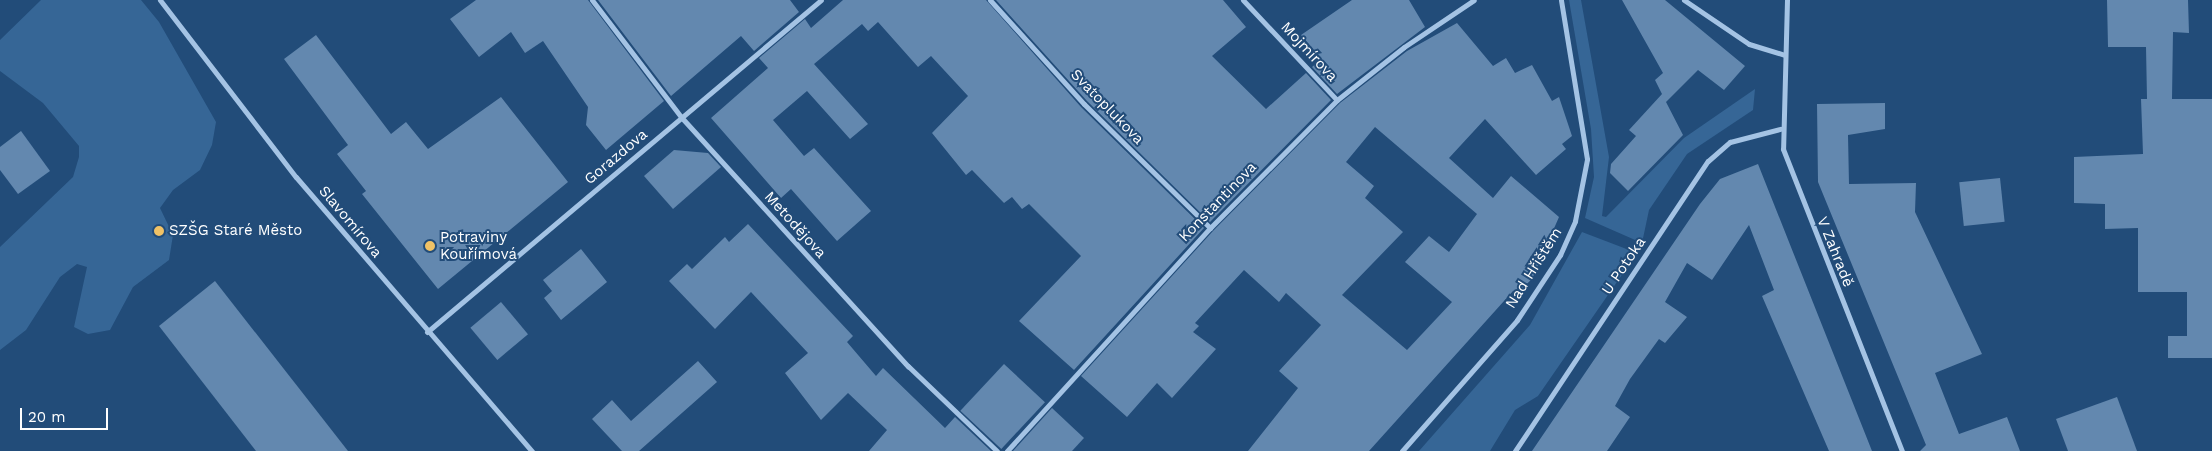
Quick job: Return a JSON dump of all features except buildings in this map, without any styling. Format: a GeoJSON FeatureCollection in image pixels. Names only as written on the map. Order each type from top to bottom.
{"type":"FeatureCollection","features":[{"type":"Feature","properties":{"kind":"street","name":"Slavomírova"},"geometry":{"type":"LineString","coordinates":[[160,0],[296,177],[427,332],[532,451]]}},
{"type":"Feature","properties":{"kind":"street","name":"Metodějova"},"geometry":{"type":"LineString","coordinates":[[592,0],[682,118],[908,366],[998,451]]}},
{"type":"Feature","properties":{"kind":"street","name":"Gorazdova"},"geometry":{"type":"LineString","coordinates":[[427,332],[821,0]]}},
{"type":"Feature","properties":{"kind":"street","name":"Svatoplukova"},"geometry":{"type":"LineString","coordinates":[[990,0],[1084,104],[1210,228]]}},
{"type":"Feature","properties":{"kind":"street","name":"Mojmírova"},"geometry":{"type":"LineString","coordinates":[[1243,0],[1337,100]]}},
{"type":"Feature","properties":{"kind":"street","name":"Nad Hřištěm"},"geometry":{"type":"LineString","coordinates":[[1402,451],[1517,320],[1560,255],[1576,221],[1587,159],[1561,0]]}},
{"type":"Feature","properties":{"kind":"street"},"geometry":{"type":"LineString","coordinates":[[1684,0],[1749,44],[1784,56]]}},
{"type":"Feature","properties":{"kind":"street","name":"V Zahradě"},"geometry":{"type":"LineString","coordinates":[[1787,0],[1780,129],[1789,171],[1902,451]]}},
{"type":"Feature","properties":{"kind":"street","name":"Konstantinova"},"geometry":{"type":"LineString","coordinates":[[1007,451],[1210,228],[1337,100],[1470,1]]}},
{"type":"Feature","properties":{"kind":"street","name":"U Potoka"},"geometry":{"type":"LineString","coordinates":[[1515,451],[1708,160],[1730,142],[1780,129]]}},
{"type":"Feature","properties":{"kind":"shaded area"},"geometry":{"type":"Polygon","coordinates":[[[41,0],[141,0],[159,22],[216,122],[212,145],[200,170],[173,190],[160,208],[173,235],[169,260],[133,287],[110,330],[88,334],[74,327],[87,267],[77,264],[60,277],[26,330],[0,350],[0,247],[73,177],[79,157],[79,146],[43,103],[0,71],[0,40],[41,0]]]}},
{"type":"Feature","properties":{"kind":"shaded area"},"geometry":{"type":"Polygon","coordinates":[[[1569,0],[1581,0],[1609,157],[1602,216],[1606,217],[1684,138],[1755,89],[1753,110],[1687,154],[1649,210],[1642,243],[1585,218],[1594,177],[1591,129],[1569,0]]]}},
{"type":"Feature","properties":{"kind":"shaded area"},"geometry":{"type":"Polygon","coordinates":[[[1582,232],[1637,253],[1538,396],[1515,410],[1490,451],[1419,451],[1530,325],[1582,232]]]}},
{"type":"Feature","properties":{"kind":"place","name":"SZŠG Staré Město"},"geometry":{"type":"Point","coordinates":[159,231]}},
{"type":"Feature","properties":{"kind":"place","name":"Potraviny Kouřímová"},"geometry":{"type":"Point","coordinates":[430,246]}}]}
